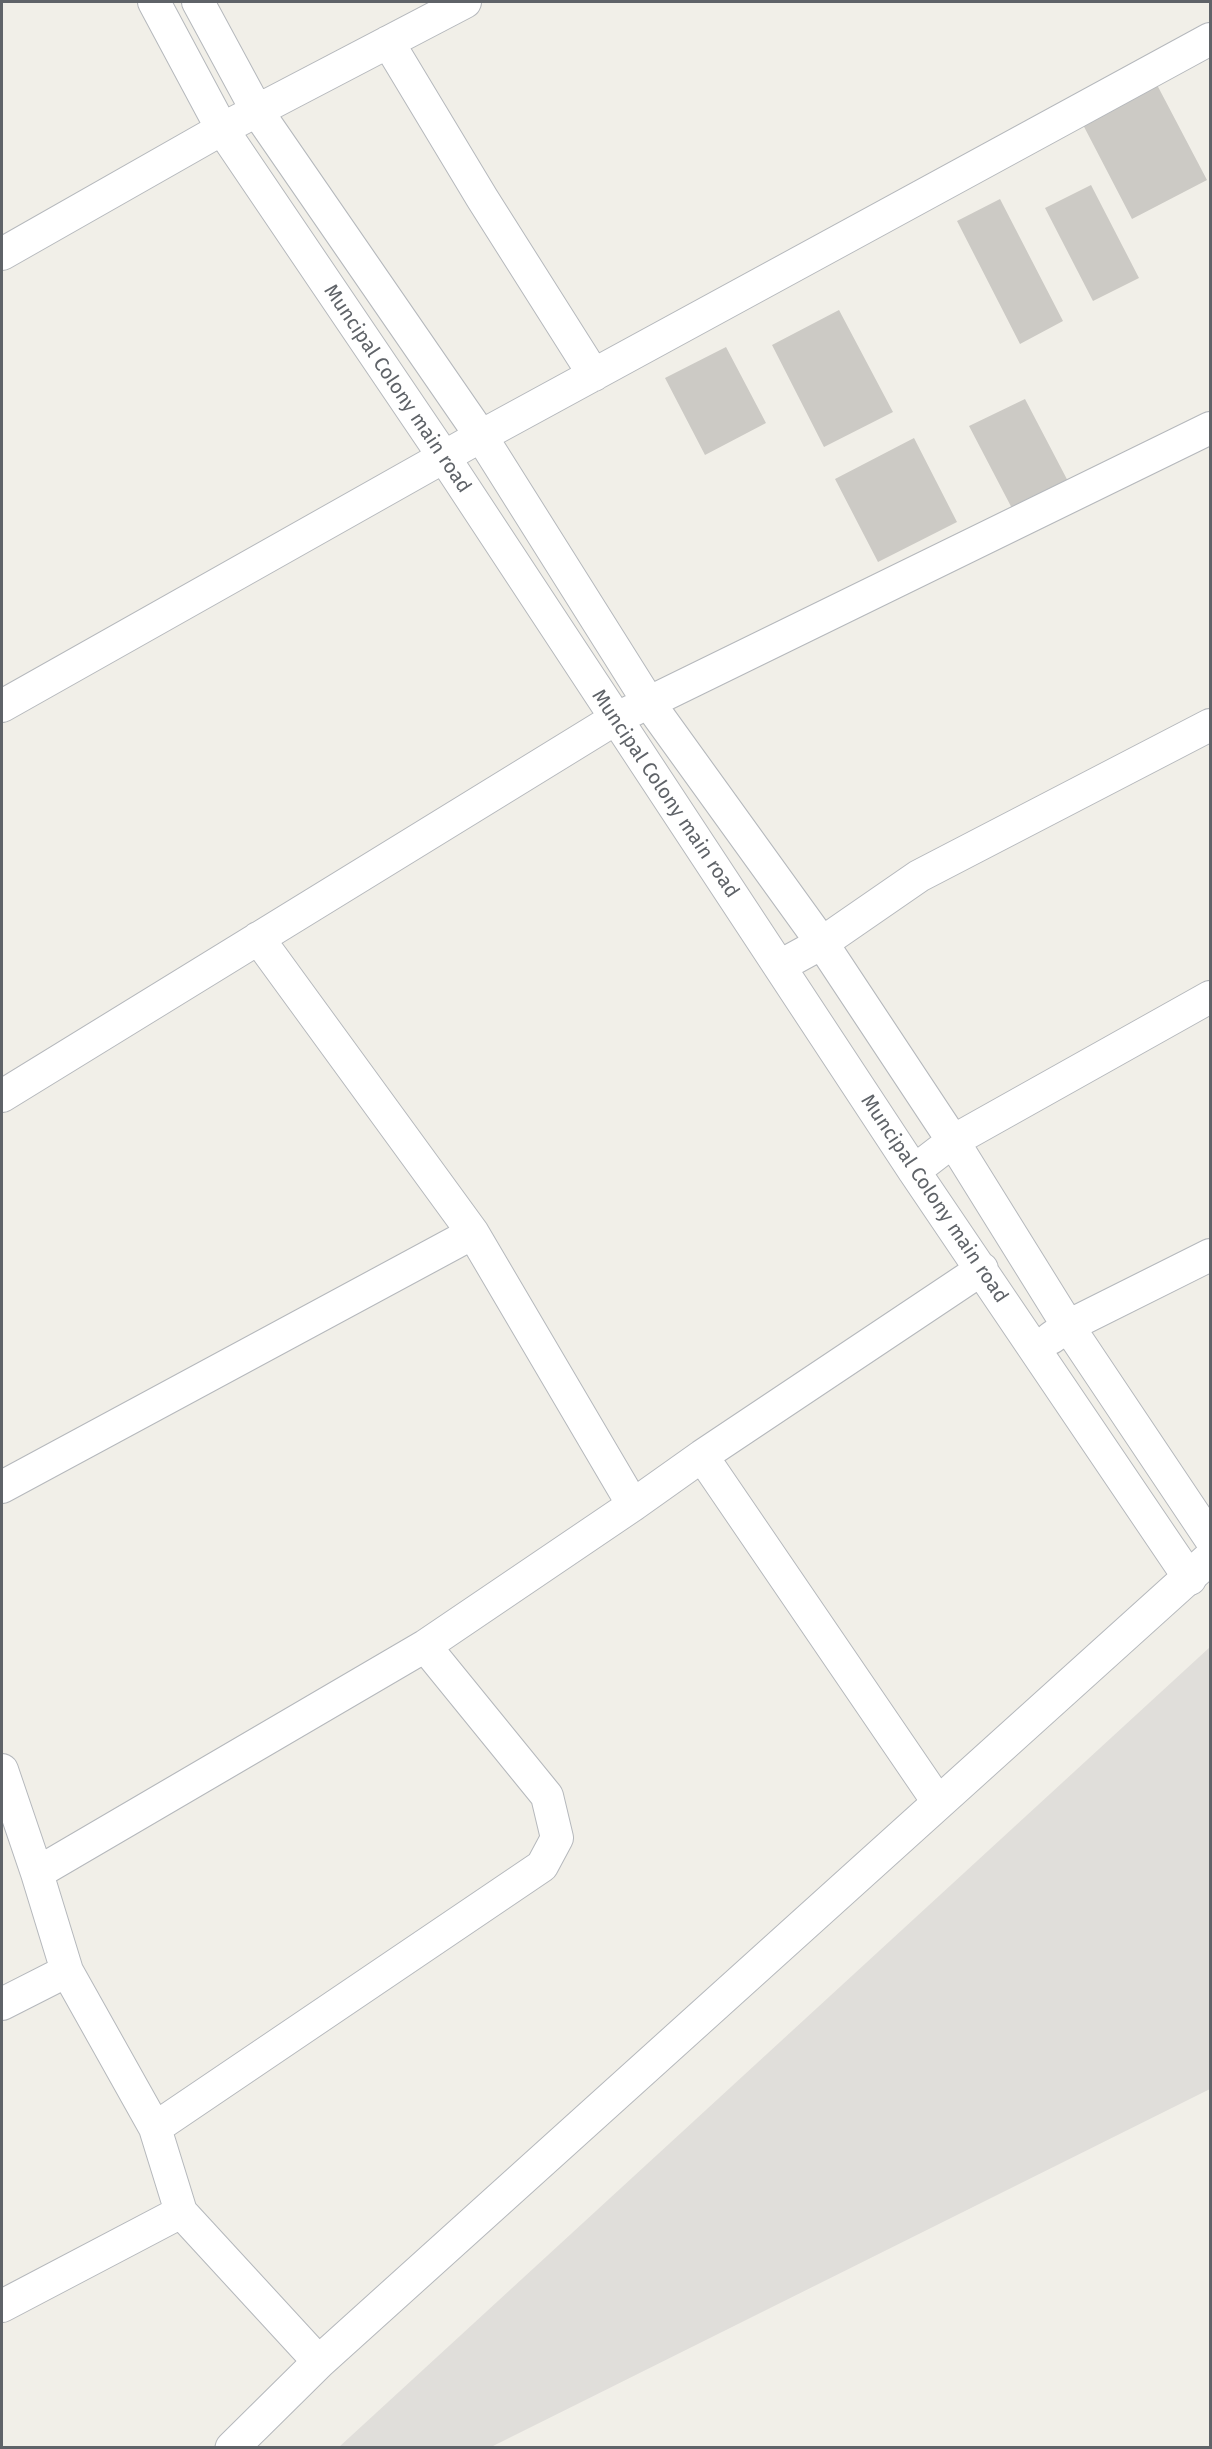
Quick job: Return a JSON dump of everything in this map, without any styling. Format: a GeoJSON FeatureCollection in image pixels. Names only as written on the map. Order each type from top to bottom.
{"type":"FeatureCollection","features":[{"type":"Feature","properties":{"kind":"street","name":"Muncipal Colony main road"},"geometry":{"type":"LineString","coordinates":[[154,2],[222,129],[444,457],[915,1171],[1036,1349],[1200,1568]]}},
{"type":"Feature","properties":{"kind":"street"},"geometry":{"type":"LineString","coordinates":[[198,2],[257,111],[481,436],[649,703],[822,943],[953,1141],[1068,1326],[1210,1538]]}},
{"type":"Feature","properties":{"kind":"street"},"geometry":{"type":"LineString","coordinates":[[2,254],[222,129],[465,2]]}},
{"type":"Feature","properties":{"kind":"street"},"geometry":{"type":"LineString","coordinates":[[2,706],[481,436],[1210,39]]}},
{"type":"Feature","properties":{"kind":"street"},"geometry":{"type":"LineString","coordinates":[[388,42],[482,198],[594,375]]}},
{"type":"Feature","properties":{"kind":"street"},"geometry":{"type":"LineString","coordinates":[[2,1096],[615,719],[1210,428]]}},
{"type":"Feature","properties":{"kind":"street"},"geometry":{"type":"LineString","coordinates":[[780,966],[822,943],[919,876],[1210,725]]}},
{"type":"Feature","properties":{"kind":"street"},"geometry":{"type":"LineString","coordinates":[[258,938],[474,1233],[633,1505]]}},
{"type":"Feature","properties":{"kind":"street"},"geometry":{"type":"LineString","coordinates":[[915,1171],[953,1141],[1210,997]]}},
{"type":"Feature","properties":{"kind":"street"},"geometry":{"type":"LineString","coordinates":[[2,1487],[474,1233]]}},
{"type":"Feature","properties":{"kind":"street"},"geometry":{"type":"LineString","coordinates":[[1036,1349],[1068,1326],[1210,1255]]}},
{"type":"Feature","properties":{"kind":"street"},"geometry":{"type":"LineString","coordinates":[[37,1873],[425,1647],[702,1456],[982,1269]]}},
{"type":"Feature","properties":{"kind":"street"},"geometry":{"type":"LineString","coordinates":[[702,1456],[938,1802]]}},
{"type":"Feature","properties":{"kind":"street"},"geometry":{"type":"LineString","coordinates":[[232,2448],[319,2362],[1200,1568]]}},
{"type":"Feature","properties":{"kind":"street"},"geometry":{"type":"LineString","coordinates":[[155,2128],[542,1866],[557,1838],[547,1796],[425,1647]]}},
{"type":"Feature","properties":{"kind":"street"},"geometry":{"type":"LineString","coordinates":[[2,1770],[67,1971],[155,2128],[181,2212],[319,2362]]}},
{"type":"Feature","properties":{"kind":"street"},"geometry":{"type":"LineString","coordinates":[[2,2004],[67,1971]]}},
{"type":"Feature","properties":{"kind":"street"},"geometry":{"type":"LineString","coordinates":[[2,2306],[181,2212]]}},
{"type":"Feature","properties":{"kind":"shaded area"},"geometry":{"type":"Polygon","coordinates":[[[1210,1647],[1210,2089],[491,2447],[339,2447],[1210,1647]]]}},
{"type":"Feature","properties":{"kind":"building"},"geometry":{"type":"Polygon","coordinates":[[[1155,81],[1207,180],[1132,219],[1080,119],[1155,81]]]}},
{"type":"Feature","properties":{"kind":"building"},"geometry":{"type":"Polygon","coordinates":[[[1091,185],[1139,278],[1093,301],[1045,208],[1091,185]]]}},
{"type":"Feature","properties":{"kind":"building"},"geometry":{"type":"Polygon","coordinates":[[[1000,199],[1063,321],[1020,344],[957,221],[1000,199]]]}},
{"type":"Feature","properties":{"kind":"building"},"geometry":{"type":"Polygon","coordinates":[[[839,310],[893,412],[824,447],[772,345],[839,310]]]}},
{"type":"Feature","properties":{"kind":"building"},"geometry":{"type":"Polygon","coordinates":[[[726,347],[766,423],[705,455],[665,378],[726,347]]]}},
{"type":"Feature","properties":{"kind":"building"},"geometry":{"type":"Polygon","coordinates":[[[1025,399],[1071,487],[1016,516],[969,426],[1025,399]]]}},
{"type":"Feature","properties":{"kind":"building"},"geometry":{"type":"Polygon","coordinates":[[[914,438],[957,522],[878,562],[835,479],[914,438]]]}}]}
